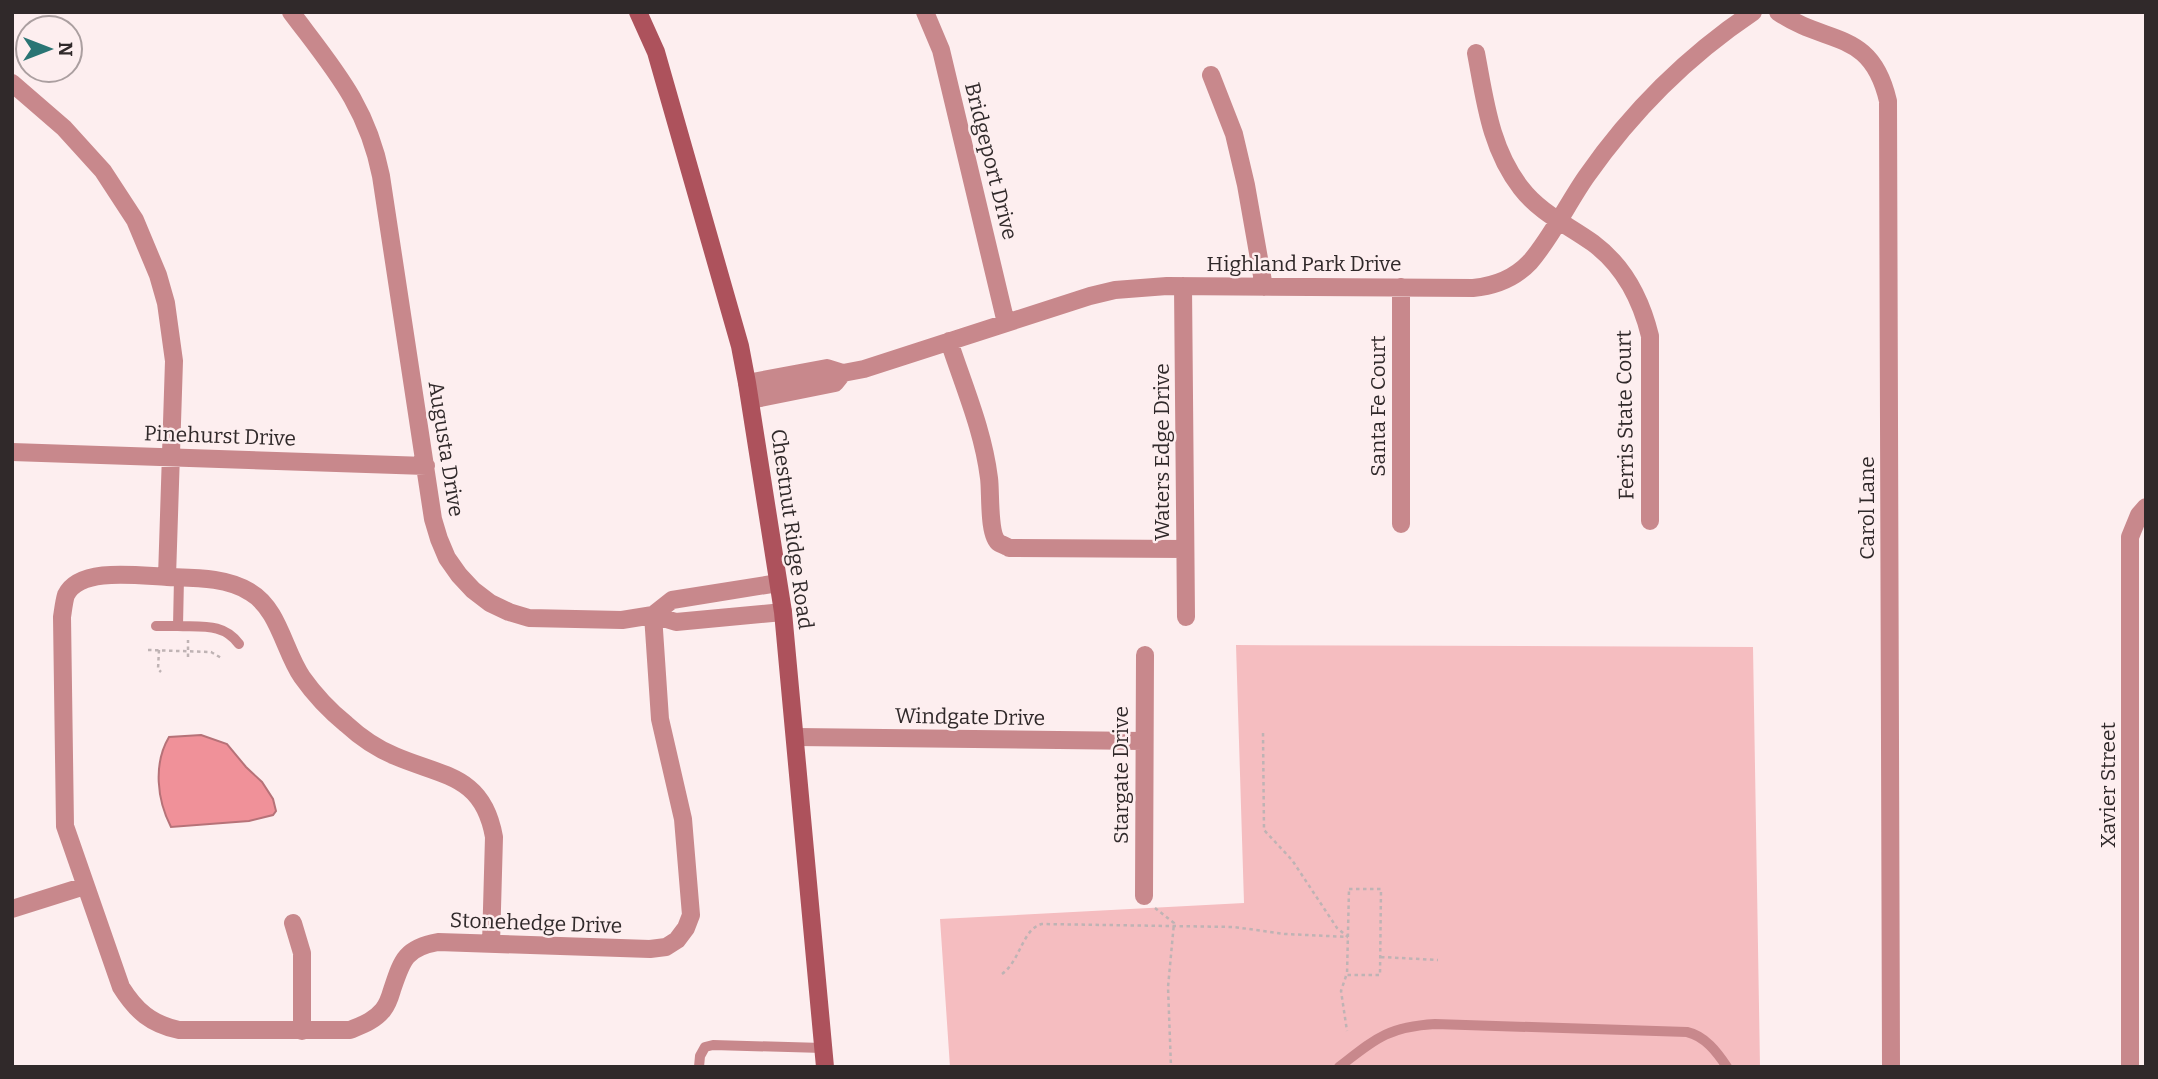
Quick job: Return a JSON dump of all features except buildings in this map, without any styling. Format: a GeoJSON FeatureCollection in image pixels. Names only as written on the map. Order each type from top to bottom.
{"type":"FeatureCollection","features":[{"type":"Feature","properties":{"kind":"street","name":"Augusta Drive"},"geometry":{"type":"LineString","coordinates":[[291,12],[338,75],[356,103],[372,138],[381,176],[433,519],[447,558],[459,575],[490,603],[529,618],[622,620],[653,615],[676,622],[783,612]]}},
{"type":"Feature","properties":{"kind":"street","name":"Chestnut Ridge Road"},"geometry":{"type":"LineString","coordinates":[[638,12],[656,52],[740,346],[749,391],[783,612],[825,1067]]}},
{"type":"Feature","properties":{"kind":"street","name":"Bridgeport Drive"},"geometry":{"type":"LineString","coordinates":[[925,12],[941,50],[1006,323]]}},
{"type":"Feature","properties":{"kind":"street","name":"Highland Park Drive"},"geometry":{"type":"LineString","coordinates":[[749,391],[835,383],[843,373],[864,369],[1115,290],[1183,286],[1473,288],[1505,281],[1531,261],[1606,149],[1647,100],[1683,65],[1753,12]]}},
{"type":"Feature","properties":{"kind":"street","name":"Carol Lane"},"geometry":{"type":"LineString","coordinates":[[1778,12],[1809,30],[1850,43],[1866,55],[1884,82],[1888,101],[1891,1067]]}},
{"type":"Feature","properties":{"kind":"street","name":"Ferris State Court"},"geometry":{"type":"LineString","coordinates":[[1476,53],[1491,131],[1500,156],[1522,190],[1542,209],[1610,257],[1625,275],[1645,314],[1650,336],[1650,521]]}},
{"type":"Feature","properties":{"kind":"street"},"geometry":{"type":"LineString","coordinates":[[1211,75],[1234,134],[1264,286]]}},
{"type":"Feature","properties":{"kind":"street"},"geometry":{"type":"LineString","coordinates":[[12,83],[64,128],[103,171],[121,195],[148,247],[166,303],[171,332],[174,391],[173,577],[209,579],[233,584],[251,592],[264,604],[274,619],[303,678],[346,725],[392,755],[455,778],[471,789],[484,804],[494,837],[491,944]]}},
{"type":"Feature","properties":{"kind":"street","name":"Waters Edge Drive"},"geometry":{"type":"LineString","coordinates":[[1183,286],[1186,617]]}},
{"type":"Feature","properties":{"kind":"street","name":"Santa Fe Court"},"geometry":{"type":"LineString","coordinates":[[1401,287],[1401,524]]}},
{"type":"Feature","properties":{"kind":"street"},"geometry":{"type":"LineString","coordinates":[[949,341],[983,439],[992,522],[995,538],[999,543],[1009,548],[1185,549]]}},
{"type":"Feature","properties":{"kind":"street","name":"Pinehurst Drive"},"geometry":{"type":"LineString","coordinates":[[12,452],[426,466]]}},
{"type":"Feature","properties":{"kind":"street","name":"Xavier Street"},"geometry":{"type":"LineString","coordinates":[[2130,1067],[2130,537],[2138,515],[2146,507]]}},
{"type":"Feature","properties":{"kind":"street","name":"Stonehedge Drive"},"geometry":{"type":"LineString","coordinates":[[173,577],[100,575],[81,581],[67,594],[62,617],[65,825],[121,987],[132,1005],[147,1017],[163,1027],[180,1030],[349,1030],[365,1024],[384,1009],[402,962],[409,953],[422,945],[438,942],[650,949],[666,947],[677,940],[691,915],[686,845],[660,719],[653,615]]}},
{"type":"Feature","properties":{"kind":"street"},"geometry":{"type":"LineString","coordinates":[[653,615],[672,600],[778,583]]}},
{"type":"Feature","properties":{"kind":"street","name":"Stargate Drive"},"geometry":{"type":"LineString","coordinates":[[1145,655],[1145,899]]}},
{"type":"Feature","properties":{"kind":"street","name":"Windgate Drive"},"geometry":{"type":"LineString","coordinates":[[796,737],[1143,741]]}},
{"type":"Feature","properties":{"kind":"street"},"geometry":{"type":"LineString","coordinates":[[12,909],[85,886]]}},
{"type":"Feature","properties":{"kind":"street"},"geometry":{"type":"LineString","coordinates":[[293,923],[302,953],[302,1031]]}},
{"type":"Feature","properties":{"kind":"lane"},"geometry":{"type":"LineString","coordinates":[[173,577],[178,626]]}},
{"type":"Feature","properties":{"kind":"lane"},"geometry":{"type":"LineString","coordinates":[[156,626],[220,628],[233,635],[239,644]]}},
{"type":"Feature","properties":{"kind":"lane"},"geometry":{"type":"LineString","coordinates":[[1339,1067],[1374,1039],[1394,1030],[1434,1024],[1687,1032],[1714,1049],[1727,1067]]}},
{"type":"Feature","properties":{"kind":"lane"},"geometry":{"type":"LineString","coordinates":[[699,1067],[700,1056],[705,1048],[713,1045],[823,1048]]}},
{"type":"Feature","properties":{"kind":"path"},"geometry":{"type":"LineString","coordinates":[[148,650],[211,652],[217,653],[223,659]]}},
{"type":"Feature","properties":{"kind":"path"},"geometry":{"type":"LineString","coordinates":[[159,650],[158,669],[161,672]]}},
{"type":"Feature","properties":{"kind":"path"},"geometry":{"type":"LineString","coordinates":[[188,650],[188,657]]}},
{"type":"Feature","properties":{"kind":"path"},"geometry":{"type":"LineString","coordinates":[[1263,733],[1264,830],[1292,860],[1337,928],[1348,937]]}},
{"type":"Feature","properties":{"kind":"path"},"geometry":{"type":"LineString","coordinates":[[1347,975],[1380,975],[1381,889],[1349,889],[1347,975],[1341,991],[1347,1031]]}},
{"type":"Feature","properties":{"kind":"path"},"geometry":{"type":"LineString","coordinates":[[1145,899],[1174,923],[1168,987],[1171,1067]]}},
{"type":"Feature","properties":{"kind":"path"},"geometry":{"type":"LineString","coordinates":[[1002,974],[1013,965],[1031,930],[1042,924],[1234,927],[1285,934],[1348,937]]}},
{"type":"Feature","properties":{"kind":"path"},"geometry":{"type":"LineString","coordinates":[[1380,957],[1437,960]]}},
{"type":"Feature","properties":{"kind":"shaded area"},"geometry":{"type":"Polygon","coordinates":[[[1236,645],[1753,647],[1760,1067],[950,1067],[940,919],[1244,903],[1236,645]]]}},
{"type":"Feature","properties":{"kind":"shaded area"},"geometry":{"type":"Polygon","coordinates":[[[201,735],[227,744],[262,782],[273,799],[276,811],[273,815],[249,821],[171,827],[160,794],[159,770],[164,748],[169,737],[201,735]]]}}]}
